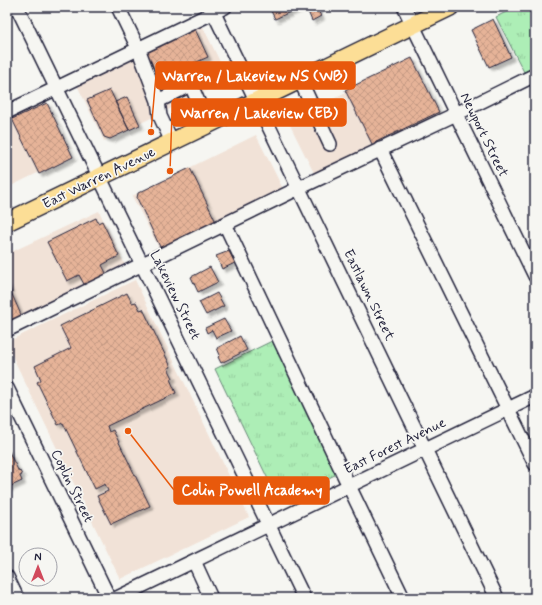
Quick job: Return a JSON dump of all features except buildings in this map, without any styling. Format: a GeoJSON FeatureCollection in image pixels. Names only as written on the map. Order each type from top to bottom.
{"type":"FeatureCollection","features":[{"type":"Feature","properties":{"kind":"main road","name":"East Warren Avenue"},"geometry":{"type":"LineString","coordinates":[[7,222],[450,7]]}},
{"type":"Feature","properties":{"kind":"street","name":"Lakeview Street"},"geometry":{"type":"LineString","coordinates":[[17,7],[304,598]]}},
{"type":"Feature","properties":{"kind":"street"},"geometry":{"type":"LineString","coordinates":[[118,7],[138,48],[158,101],[160,116],[172,142]]}},
{"type":"Feature","properties":{"kind":"street","name":"Newport Street"},"geometry":{"type":"LineString","coordinates":[[404,7],[535,276]]}},
{"type":"Feature","properties":{"kind":"street"},"geometry":{"type":"LineString","coordinates":[[7,112],[216,9]]}},
{"type":"Feature","properties":{"kind":"street","name":"Eastlawn Street"},"geometry":{"type":"LineString","coordinates":[[216,9],[257,101],[497,598]]}},
{"type":"Feature","properties":{"kind":"street"},"geometry":{"type":"LineString","coordinates":[[158,101],[216,72]]}},
{"type":"Feature","properties":{"kind":"street"},"geometry":{"type":"LineString","coordinates":[[7,330],[535,75]]}},
{"type":"Feature","properties":{"kind":"street"},"geometry":{"type":"LineString","coordinates":[[300,80],[330,144]]}},
{"type":"Feature","properties":{"kind":"street"},"geometry":{"type":"LineString","coordinates":[[191,84],[208,125]]}},
{"type":"Feature","properties":{"kind":"street"},"geometry":{"type":"LineString","coordinates":[[380,149],[535,464]]}},
{"type":"Feature","properties":{"kind":"street"},"geometry":{"type":"LineString","coordinates":[[225,224],[403,598]]}},
{"type":"Feature","properties":{"kind":"street","name":"Coplin Street"},"geometry":{"type":"LineString","coordinates":[[7,388],[109,598]]}},
{"type":"Feature","properties":{"kind":"street","name":"East Forest Avenue"},"geometry":{"type":"LineString","coordinates":[[117,598],[535,396]]}},
{"type":"Feature","properties":{"kind":"street"},"geometry":{"type":"LineString","coordinates":[[194,561],[211,598]]}},
{"type":"Feature","properties":{"kind":"street"},"geometry":{"type":"LineString","coordinates":[[7,577],[17,598]]}},
{"type":"Feature","properties":{"kind":"shaded area"},"geometry":{"type":"Polygon","coordinates":[[[202,25],[229,80],[104,141],[77,85],[202,25]]]}},
{"type":"Feature","properties":{"kind":"shaded area"},"geometry":{"type":"Polygon","coordinates":[[[413,60],[440,114],[315,175],[288,121],[413,60]]]}},
{"type":"Feature","properties":{"kind":"shaded area"},"geometry":{"type":"Polygon","coordinates":[[[46,100],[72,156],[7,188],[7,119],[46,100]]]}},
{"type":"Feature","properties":{"kind":"shaded area"},"geometry":{"type":"Polygon","coordinates":[[[256,135],[283,189],[160,250],[132,196],[256,135]]]}},
{"type":"Feature","properties":{"kind":"shaded area"},"geometry":{"type":"Polygon","coordinates":[[[99,211],[126,267],[7,323],[7,254],[99,211]]]}},
{"type":"Feature","properties":{"kind":"shaded area"},"geometry":{"type":"Polygon","coordinates":[[[135,280],[249,517],[120,579],[7,345],[7,342],[135,280]]]}},
{"type":"Feature","properties":{"kind":"green space"},"geometry":{"type":"Polygon","coordinates":[[[516,7],[535,7],[535,67],[524,72],[496,17],[516,7]]]}},
{"type":"Feature","properties":{"kind":"green space"},"geometry":{"type":"Polygon","coordinates":[[[274,340],[339,473],[279,502],[215,369],[274,340]]]}},
{"type":"Feature","properties":{"kind":"place","name":"Warren / Lakeview NS (WB)"},"geometry":{"type":"Point","coordinates":[151,132]}},
{"type":"Feature","properties":{"kind":"place","name":"Warren / Lakeview (EB)"},"geometry":{"type":"Point","coordinates":[170,171]}},
{"type":"Feature","properties":{"kind":"place","name":"Colin Powell Academy"},"geometry":{"type":"Point","coordinates":[128,431]}}]}
